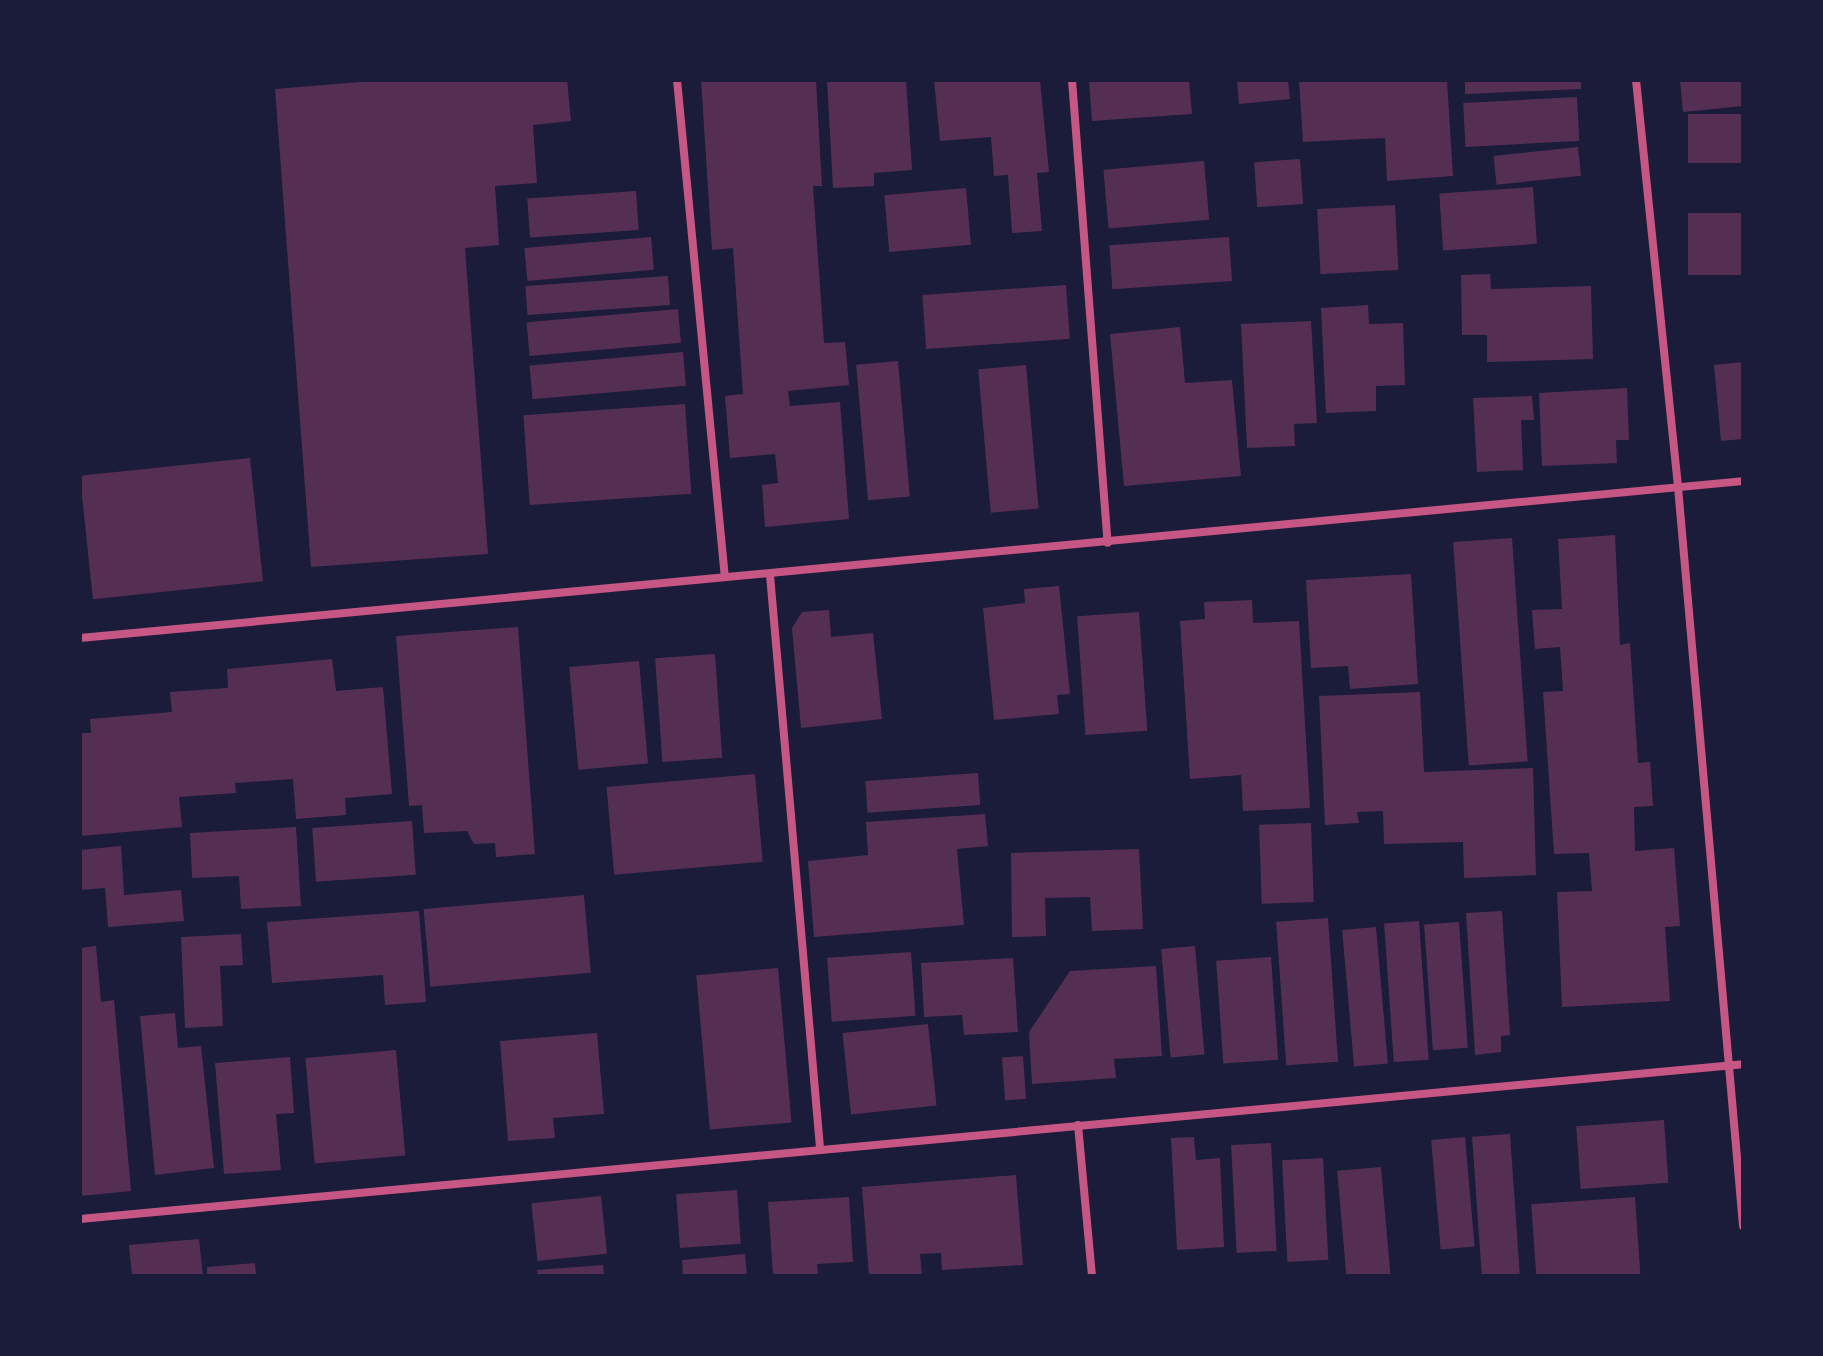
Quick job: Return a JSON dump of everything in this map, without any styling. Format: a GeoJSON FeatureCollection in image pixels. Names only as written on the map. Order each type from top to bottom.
{"type":"FeatureCollection","features":[{"type":"Feature","properties":{"kind":"street"},"geometry":{"type":"LineString","coordinates":[[677,80],[725,577]]}},
{"type":"Feature","properties":{"kind":"street"},"geometry":{"type":"LineString","coordinates":[[1072,80],[1108,543]]}},
{"type":"Feature","properties":{"kind":"street"},"geometry":{"type":"LineString","coordinates":[[1636,80],[1678,487],[1743,1226]]}},
{"type":"Feature","properties":{"kind":"street"},"geometry":{"type":"LineString","coordinates":[[80,638],[1743,481]]}},
{"type":"Feature","properties":{"kind":"street"},"geometry":{"type":"LineString","coordinates":[[770,575],[820,1148]]}},
{"type":"Feature","properties":{"kind":"street"},"geometry":{"type":"LineString","coordinates":[[80,1219],[1743,1064]]}},
{"type":"Feature","properties":{"kind":"street"},"geometry":{"type":"LineString","coordinates":[[1078,1125],[1092,1276]]}},
{"type":"Feature","properties":{"kind":"building"},"geometry":{"type":"Polygon","coordinates":[[[384,80],[567,80],[571,121],[533,125],[537,183],[495,186],[499,245],[465,248],[488,554],[311,567],[275,89],[384,80]]]}},
{"type":"Feature","properties":{"kind":"building"},"geometry":{"type":"Polygon","coordinates":[[[701,80],[816,80],[822,186],[813,186],[824,343],[845,342],[849,385],[788,391],[790,406],[840,402],[849,519],[765,527],[762,485],[778,483],[775,454],[730,458],[725,396],[743,394],[733,248],[712,250],[701,80]]]}},
{"type":"Feature","properties":{"kind":"building"},"geometry":{"type":"Polygon","coordinates":[[[827,80],[906,80],[912,170],[874,173],[874,186],[833,188],[827,80]]]}},
{"type":"Feature","properties":{"kind":"building"},"geometry":{"type":"Polygon","coordinates":[[[934,80],[1040,80],[1049,172],[1037,173],[1042,231],[1012,233],[1008,175],[994,176],[991,137],[940,141],[934,80]]]}},
{"type":"Feature","properties":{"kind":"building"},"geometry":{"type":"Polygon","coordinates":[[[1089,80],[1189,80],[1192,114],[1092,121],[1089,80]]]}},
{"type":"Feature","properties":{"kind":"building"},"geometry":{"type":"Polygon","coordinates":[[[1237,80],[1288,80],[1290,99],[1239,104],[1237,80]]]}},
{"type":"Feature","properties":{"kind":"building"},"geometry":{"type":"Polygon","coordinates":[[[1299,80],[1447,80],[1453,176],[1387,181],[1385,138],[1303,142],[1299,80]]]}},
{"type":"Feature","properties":{"kind":"building"},"geometry":{"type":"Polygon","coordinates":[[[1465,80],[1581,80],[1581,89],[1465,94],[1465,80]]]}},
{"type":"Feature","properties":{"kind":"building"},"geometry":{"type":"Polygon","coordinates":[[[1680,80],[1743,80],[1743,106],[1683,112],[1680,80]]]}},
{"type":"Feature","properties":{"kind":"building"},"geometry":{"type":"Polygon","coordinates":[[[1577,97],[1579,141],[1465,147],[1463,103],[1577,97]]]}},
{"type":"Feature","properties":{"kind":"building"},"geometry":{"type":"Polygon","coordinates":[[[1688,114],[1743,114],[1743,163],[1688,163],[1688,114]]]}},
{"type":"Feature","properties":{"kind":"building"},"geometry":{"type":"Polygon","coordinates":[[[1578,147],[1581,176],[1496,185],[1493,156],[1578,147]]]}},
{"type":"Feature","properties":{"kind":"building"},"geometry":{"type":"Polygon","coordinates":[[[1300,159],[1303,204],[1257,207],[1254,162],[1300,159]]]}},
{"type":"Feature","properties":{"kind":"building"},"geometry":{"type":"Polygon","coordinates":[[[1204,161],[1209,220],[1109,229],[1103,170],[1204,161]]]}},
{"type":"Feature","properties":{"kind":"building"},"geometry":{"type":"Polygon","coordinates":[[[1533,187],[1537,244],[1443,250],[1439,194],[1533,187]]]}},
{"type":"Feature","properties":{"kind":"building"},"geometry":{"type":"Polygon","coordinates":[[[966,188],[971,245],[889,252],[884,195],[966,188]]]}},
{"type":"Feature","properties":{"kind":"building"},"geometry":{"type":"Polygon","coordinates":[[[636,191],[639,230],[530,238],[527,199],[636,191]]]}},
{"type":"Feature","properties":{"kind":"building"},"geometry":{"type":"Polygon","coordinates":[[[1395,205],[1398,270],[1321,274],[1317,209],[1395,205]]]}},
{"type":"Feature","properties":{"kind":"building"},"geometry":{"type":"Polygon","coordinates":[[[1688,213],[1743,213],[1743,275],[1688,275],[1688,213]]]}},
{"type":"Feature","properties":{"kind":"building"},"geometry":{"type":"Polygon","coordinates":[[[651,237],[654,270],[527,281],[524,248],[651,237]]]}},
{"type":"Feature","properties":{"kind":"building"},"geometry":{"type":"Polygon","coordinates":[[[1229,237],[1232,281],[1112,289],[1109,245],[1229,237]]]}},
{"type":"Feature","properties":{"kind":"building"},"geometry":{"type":"Polygon","coordinates":[[[1490,274],[1491,289],[1591,286],[1593,359],[1487,362],[1487,335],[1462,335],[1461,275],[1490,274]]]}},
{"type":"Feature","properties":{"kind":"building"},"geometry":{"type":"Polygon","coordinates":[[[668,276],[670,305],[527,315],[525,286],[668,276]]]}},
{"type":"Feature","properties":{"kind":"building"},"geometry":{"type":"Polygon","coordinates":[[[1066,285],[1070,339],[926,349],[922,295],[1066,285]]]}},
{"type":"Feature","properties":{"kind":"building"},"geometry":{"type":"Polygon","coordinates":[[[1368,305],[1369,324],[1403,323],[1405,385],[1376,386],[1376,411],[1326,413],[1321,308],[1368,305]]]}},
{"type":"Feature","properties":{"kind":"building"},"geometry":{"type":"Polygon","coordinates":[[[678,309],[681,343],[530,356],[527,322],[678,309]]]}},
{"type":"Feature","properties":{"kind":"building"},"geometry":{"type":"Polygon","coordinates":[[[1311,321],[1317,423],[1294,424],[1295,446],[1247,448],[1241,324],[1311,321]]]}},
{"type":"Feature","properties":{"kind":"building"},"geometry":{"type":"Polygon","coordinates":[[[1180,327],[1185,383],[1232,380],[1241,476],[1124,486],[1110,334],[1180,327]]]}},
{"type":"Feature","properties":{"kind":"building"},"geometry":{"type":"Polygon","coordinates":[[[683,352],[686,386],[533,399],[530,365],[683,352]]]}},
{"type":"Feature","properties":{"kind":"building"},"geometry":{"type":"Polygon","coordinates":[[[898,361],[910,496],[868,500],[856,365],[898,361]]]}},
{"type":"Feature","properties":{"kind":"building"},"geometry":{"type":"Polygon","coordinates":[[[1743,362],[1743,439],[1721,441],[1714,365],[1743,362]]]}},
{"type":"Feature","properties":{"kind":"building"},"geometry":{"type":"Polygon","coordinates":[[[1026,365],[1039,508],[991,513],[978,369],[1026,365]]]}},
{"type":"Feature","properties":{"kind":"building"},"geometry":{"type":"Polygon","coordinates":[[[1627,388],[1629,440],[1616,440],[1617,463],[1542,466],[1539,393],[1627,388]]]}},
{"type":"Feature","properties":{"kind":"building"},"geometry":{"type":"Polygon","coordinates":[[[1532,396],[1534,420],[1521,420],[1523,470],[1477,472],[1473,398],[1532,396]]]}},
{"type":"Feature","properties":{"kind":"building"},"geometry":{"type":"Polygon","coordinates":[[[685,404],[691,494],[530,505],[523,415],[685,404]]]}},
{"type":"Feature","properties":{"kind":"building"},"geometry":{"type":"Polygon","coordinates":[[[250,458],[263,581],[93,599],[80,476],[250,458]]]}},
{"type":"Feature","properties":{"kind":"building"},"geometry":{"type":"Polygon","coordinates":[[[1615,535],[1620,645],[1630,643],[1638,763],[1650,762],[1653,806],[1634,807],[1635,851],[1674,848],[1680,926],[1665,927],[1670,1001],[1562,1007],[1557,892],[1592,891],[1589,853],[1554,854],[1543,692],[1563,691],[1560,647],[1535,649],[1532,610],[1562,609],[1558,539],[1615,535]]]}},
{"type":"Feature","properties":{"kind":"building"},"geometry":{"type":"Polygon","coordinates":[[[1512,538],[1528,761],[1469,766],[1453,542],[1512,538]]]}},
{"type":"Feature","properties":{"kind":"building"},"geometry":{"type":"Polygon","coordinates":[[[1411,574],[1418,684],[1350,689],[1348,666],[1311,668],[1306,580],[1411,574]]]}},
{"type":"Feature","properties":{"kind":"building"},"geometry":{"type":"Polygon","coordinates":[[[1059,586],[1070,694],[1057,695],[1059,714],[994,720],[983,608],[1025,603],[1024,589],[1059,586]]]}},
{"type":"Feature","properties":{"kind":"building"},"geometry":{"type":"Polygon","coordinates":[[[1252,600],[1253,623],[1299,621],[1310,808],[1243,811],[1241,775],[1190,779],[1180,621],[1205,619],[1204,602],[1252,600]]]}},
{"type":"Feature","properties":{"kind":"building"},"geometry":{"type":"Polygon","coordinates":[[[829,610],[831,637],[873,633],[882,719],[801,728],[792,628],[802,612],[829,610]]]}},
{"type":"Feature","properties":{"kind":"building"},"geometry":{"type":"Polygon","coordinates":[[[1139,612],[1147,731],[1085,735],[1077,616],[1139,612]]]}},
{"type":"Feature","properties":{"kind":"building"},"geometry":{"type":"Polygon","coordinates":[[[518,627],[535,854],[496,857],[495,843],[474,844],[467,831],[424,833],[422,805],[409,806],[396,636],[518,627]]]}},
{"type":"Feature","properties":{"kind":"building"},"geometry":{"type":"Polygon","coordinates":[[[715,654],[722,758],[662,762],[655,658],[715,654]]]}},
{"type":"Feature","properties":{"kind":"building"},"geometry":{"type":"Polygon","coordinates":[[[332,659],[336,691],[383,687],[392,794],[345,798],[346,815],[296,819],[293,779],[235,783],[236,793],[179,797],[182,827],[80,836],[80,733],[91,733],[90,719],[172,712],[170,692],[228,688],[227,669],[332,659]]]}},
{"type":"Feature","properties":{"kind":"building"},"geometry":{"type":"Polygon","coordinates":[[[639,661],[648,764],[578,770],[569,667],[639,661]]]}},
{"type":"Feature","properties":{"kind":"building"},"geometry":{"type":"Polygon","coordinates":[[[1420,692],[1424,772],[1533,768],[1536,875],[1464,878],[1463,842],[1384,844],[1383,811],[1357,812],[1359,823],[1325,825],[1319,696],[1420,692]]]}},
{"type":"Feature","properties":{"kind":"building"},"geometry":{"type":"Polygon","coordinates":[[[978,773],[980,805],[868,813],[865,781],[978,773]]]}},
{"type":"Feature","properties":{"kind":"building"},"geometry":{"type":"Polygon","coordinates":[[[755,774],[763,862],[614,875],[607,787],[755,774]]]}},
{"type":"Feature","properties":{"kind":"building"},"geometry":{"type":"Polygon","coordinates":[[[985,814],[988,846],[957,849],[964,925],[814,937],[808,861],[868,855],[866,822],[985,814]]]}},
{"type":"Feature","properties":{"kind":"building"},"geometry":{"type":"Polygon","coordinates":[[[412,821],[416,875],[316,882],[312,828],[412,821]]]}},
{"type":"Feature","properties":{"kind":"building"},"geometry":{"type":"Polygon","coordinates":[[[1311,823],[1314,902],[1262,904],[1259,825],[1311,823]]]}},
{"type":"Feature","properties":{"kind":"building"},"geometry":{"type":"Polygon","coordinates":[[[296,827],[301,906],[241,909],[239,876],[192,878],[190,833],[296,827]]]}},
{"type":"Feature","properties":{"kind":"building"},"geometry":{"type":"Polygon","coordinates":[[[121,846],[124,895],[181,890],[184,921],[108,927],[105,888],[80,890],[80,850],[121,846]]]}},
{"type":"Feature","properties":{"kind":"building"},"geometry":{"type":"Polygon","coordinates":[[[1139,849],[1143,929],[1092,931],[1090,897],[1045,898],[1046,936],[1012,937],[1011,853],[1139,849]]]}},
{"type":"Feature","properties":{"kind":"building"},"geometry":{"type":"Polygon","coordinates":[[[584,895],[591,973],[430,987],[424,909],[584,895]]]}},
{"type":"Feature","properties":{"kind":"building"},"geometry":{"type":"Polygon","coordinates":[[[419,911],[426,1002],[385,1005],[383,975],[272,983],[267,922],[419,911]]]}},
{"type":"Feature","properties":{"kind":"building"},"geometry":{"type":"Polygon","coordinates":[[[1502,911],[1510,1035],[1501,1036],[1501,1052],[1475,1055],[1466,913],[1502,911]]]}},
{"type":"Feature","properties":{"kind":"building"},"geometry":{"type":"Polygon","coordinates":[[[1328,918],[1338,1062],[1286,1065],[1276,922],[1328,918]]]}},
{"type":"Feature","properties":{"kind":"building"},"geometry":{"type":"Polygon","coordinates":[[[1419,921],[1429,1060],[1394,1062],[1384,923],[1419,921]]]}},
{"type":"Feature","properties":{"kind":"building"},"geometry":{"type":"Polygon","coordinates":[[[1459,922],[1468,1048],[1433,1050],[1424,924],[1459,922]]]}},
{"type":"Feature","properties":{"kind":"building"},"geometry":{"type":"Polygon","coordinates":[[[1376,927],[1388,1063],[1354,1066],[1342,930],[1376,927]]]}},
{"type":"Feature","properties":{"kind":"building"},"geometry":{"type":"Polygon","coordinates":[[[241,934],[243,965],[220,966],[223,1026],[185,1028],[181,937],[241,934]]]}},
{"type":"Feature","properties":{"kind":"building"},"geometry":{"type":"Polygon","coordinates":[[[96,946],[101,1002],[114,1000],[131,1191],[80,1196],[80,948],[96,946]]]}},
{"type":"Feature","properties":{"kind":"building"},"geometry":{"type":"Polygon","coordinates":[[[1195,946],[1204,1055],[1171,1058],[1161,949],[1195,946]]]}},
{"type":"Feature","properties":{"kind":"building"},"geometry":{"type":"Polygon","coordinates":[[[911,952],[915,1016],[832,1022],[827,958],[911,952]]]}},
{"type":"Feature","properties":{"kind":"building"},"geometry":{"type":"Polygon","coordinates":[[[1271,957],[1278,1060],[1223,1064],[1216,961],[1271,957]]]}},
{"type":"Feature","properties":{"kind":"building"},"geometry":{"type":"Polygon","coordinates":[[[1013,958],[1018,1032],[964,1035],[962,1015],[924,1017],[921,963],[1013,958]]]}},
{"type":"Feature","properties":{"kind":"building"},"geometry":{"type":"Polygon","coordinates":[[[1156,966],[1162,1056],[1114,1059],[1116,1078],[1032,1084],[1029,1032],[1070,971],[1156,966]]]}},
{"type":"Feature","properties":{"kind":"building"},"geometry":{"type":"Polygon","coordinates":[[[778,968],[792,1122],[710,1130],[696,975],[778,968]]]}},
{"type":"Feature","properties":{"kind":"building"},"geometry":{"type":"Polygon","coordinates":[[[175,1013],[178,1048],[201,1046],[214,1168],[155,1175],[140,1016],[175,1013]]]}},
{"type":"Feature","properties":{"kind":"building"},"geometry":{"type":"Polygon","coordinates":[[[928,1024],[937,1106],[851,1115],[842,1033],[928,1024]]]}},
{"type":"Feature","properties":{"kind":"building"},"geometry":{"type":"Polygon","coordinates":[[[597,1033],[604,1114],[553,1118],[555,1138],[508,1141],[500,1041],[597,1033]]]}},
{"type":"Feature","properties":{"kind":"building"},"geometry":{"type":"Polygon","coordinates":[[[396,1050],[405,1156],[315,1164],[305,1058],[396,1050]]]}},
{"type":"Feature","properties":{"kind":"building"},"geometry":{"type":"Polygon","coordinates":[[[1023,1056],[1026,1099],[1005,1100],[1002,1057],[1023,1056]]]}},
{"type":"Feature","properties":{"kind":"building"},"geometry":{"type":"Polygon","coordinates":[[[290,1057],[294,1113],[276,1114],[281,1170],[224,1174],[215,1063],[290,1057]]]}},
{"type":"Feature","properties":{"kind":"building"},"geometry":{"type":"Polygon","coordinates":[[[1664,1120],[1668,1183],[1581,1189],[1576,1126],[1664,1120]]]}},
{"type":"Feature","properties":{"kind":"building"},"geometry":{"type":"Polygon","coordinates":[[[1510,1134],[1520,1274],[1482,1276],[1472,1137],[1510,1134]]]}},
{"type":"Feature","properties":{"kind":"building"},"geometry":{"type":"Polygon","coordinates":[[[1194,1137],[1196,1160],[1220,1158],[1224,1247],[1177,1250],[1171,1138],[1194,1137]]]}},
{"type":"Feature","properties":{"kind":"building"},"geometry":{"type":"Polygon","coordinates":[[[1465,1137],[1475,1247],[1441,1250],[1431,1140],[1465,1137]]]}},
{"type":"Feature","properties":{"kind":"building"},"geometry":{"type":"Polygon","coordinates":[[[1271,1143],[1277,1251],[1237,1253],[1231,1145],[1271,1143]]]}},
{"type":"Feature","properties":{"kind":"building"},"geometry":{"type":"Polygon","coordinates":[[[1323,1158],[1328,1260],[1287,1262],[1282,1160],[1323,1158]]]}},
{"type":"Feature","properties":{"kind":"building"},"geometry":{"type":"Polygon","coordinates":[[[1381,1167],[1390,1276],[1346,1276],[1337,1171],[1381,1167]]]}},
{"type":"Feature","properties":{"kind":"building"},"geometry":{"type":"Polygon","coordinates":[[[1016,1175],[1023,1265],[942,1270],[941,1253],[920,1254],[922,1276],[869,1276],[862,1187],[1016,1175]]]}},
{"type":"Feature","properties":{"kind":"building"},"geometry":{"type":"Polygon","coordinates":[[[737,1190],[741,1244],[680,1248],[676,1194],[737,1190]]]}},
{"type":"Feature","properties":{"kind":"building"},"geometry":{"type":"Polygon","coordinates":[[[601,1196],[607,1254],[537,1261],[531,1203],[601,1196]]]}},
{"type":"Feature","properties":{"kind":"building"},"geometry":{"type":"Polygon","coordinates":[[[849,1197],[853,1262],[817,1264],[818,1276],[773,1276],[768,1202],[849,1197]]]}},
{"type":"Feature","properties":{"kind":"building"},"geometry":{"type":"Polygon","coordinates":[[[1635,1197],[1641,1276],[1536,1276],[1531,1204],[1635,1197]]]}},
{"type":"Feature","properties":{"kind":"building"},"geometry":{"type":"Polygon","coordinates":[[[199,1239],[203,1276],[132,1276],[129,1245],[199,1239]]]}},
{"type":"Feature","properties":{"kind":"building"},"geometry":{"type":"Polygon","coordinates":[[[745,1254],[747,1276],[683,1276],[682,1260],[745,1254]]]}},
{"type":"Feature","properties":{"kind":"building"},"geometry":{"type":"Polygon","coordinates":[[[255,1263],[256,1276],[207,1276],[207,1267],[255,1263]]]}},
{"type":"Feature","properties":{"kind":"building"},"geometry":{"type":"Polygon","coordinates":[[[603,1265],[604,1276],[538,1276],[537,1270],[603,1265]]]}}]}
